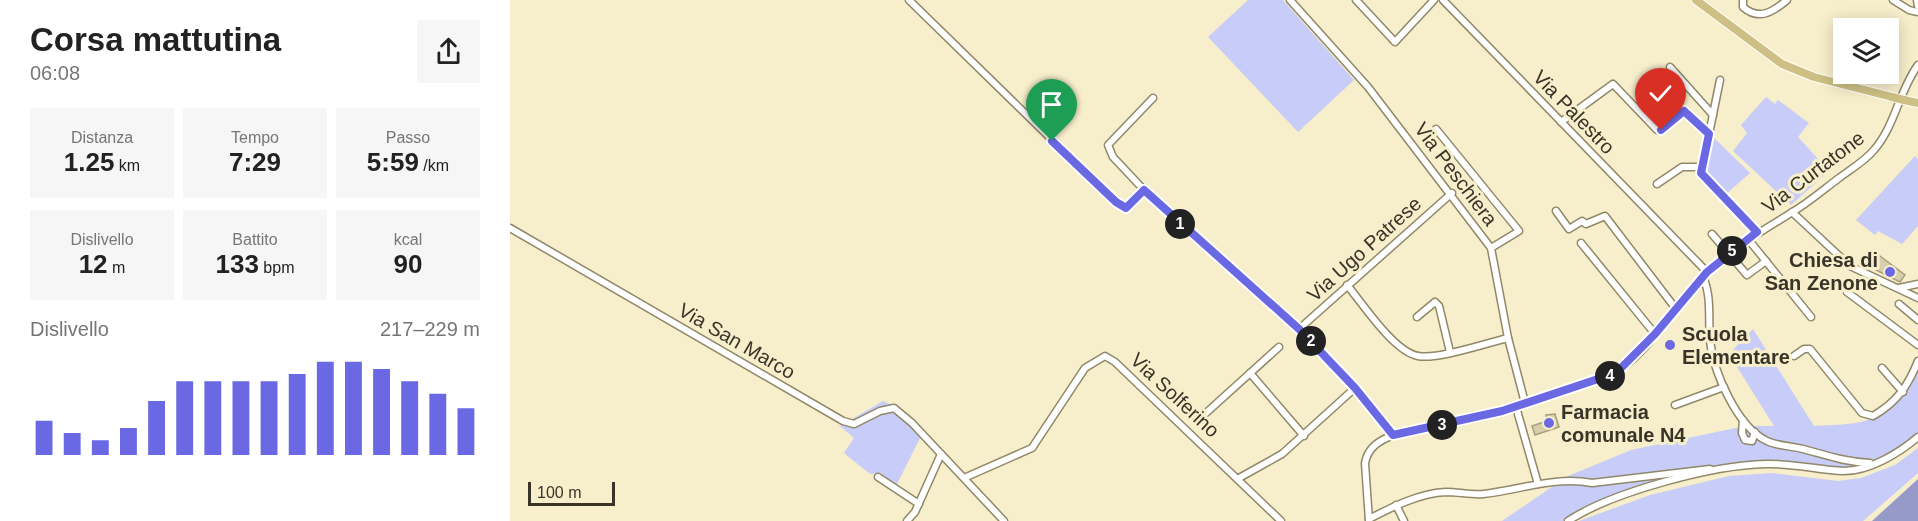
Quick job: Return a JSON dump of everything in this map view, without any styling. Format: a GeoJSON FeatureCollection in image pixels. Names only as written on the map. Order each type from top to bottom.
{"type":"FeatureCollection","features":[{"type":"Feature","properties":{"kind":"main road"},"geometry":{"type":"LineString","coordinates":[[1696,0],[1782,64],[1814,77],[1916,103]]}},
{"type":"Feature","properties":{"kind":"street"},"geometry":{"type":"LineString","coordinates":[[909,0],[1116,202],[1126,208],[1144,190]]}},
{"type":"Feature","properties":{"kind":"street","name":"Via Peschiera"},"geometry":{"type":"LineString","coordinates":[[1290,0],[1368,87],[1452,193],[1491,248],[1508,338],[1525,403]]}},
{"type":"Feature","properties":{"kind":"street"},"geometry":{"type":"LineString","coordinates":[[1356,0],[1395,42],[1434,0]]}},
{"type":"Feature","properties":{"kind":"street","name":"Via Palestro"},"geometry":{"type":"LineString","coordinates":[[1443,0],[1705,274]]}},
{"type":"Feature","properties":{"kind":"street"},"geometry":{"type":"LineString","coordinates":[[1743,0],[1743,7],[1760,15],[1770,13],[1787,0]]}},
{"type":"Feature","properties":{"kind":"street"},"geometry":{"type":"LineString","coordinates":[[1893,0],[1909,10],[1918,12]]}},
{"type":"Feature","properties":{"kind":"street"},"geometry":{"type":"LineString","coordinates":[[1917,0],[1918,6]]}},
{"type":"Feature","properties":{"kind":"street","name":"Via Curtatone"},"geometry":{"type":"LineString","coordinates":[[1369,520],[1366,458],[1377,443],[1393,435],[1516,407],[1610,376],[1631,360],[1705,274],[1757,232],[1792,212],[1877,147],[1907,80],[1918,65]]}},
{"type":"Feature","properties":{"kind":"street"},"geometry":{"type":"LineString","coordinates":[[1670,67],[1713,115]]}},
{"type":"Feature","properties":{"kind":"street"},"geometry":{"type":"LineString","coordinates":[[1720,80],[1701,173],[1757,232]]}},
{"type":"Feature","properties":{"kind":"street"},"geometry":{"type":"LineString","coordinates":[[1561,122],[1613,84],[1657,130],[1661,130],[1684,111],[1709,134]]}},
{"type":"Feature","properties":{"kind":"street"},"geometry":{"type":"LineString","coordinates":[[1153,98],[1108,145],[1113,157],[1144,190],[1299,329],[1355,388],[1393,435]]}},
{"type":"Feature","properties":{"kind":"street"},"geometry":{"type":"LineString","coordinates":[[1436,129],[1519,231],[1491,248]]}},
{"type":"Feature","properties":{"kind":"street"},"geometry":{"type":"LineString","coordinates":[[1657,184],[1682,167],[1702,167]]}},
{"type":"Feature","properties":{"kind":"street","name":"Via Ugo Patrese"},"geometry":{"type":"LineString","coordinates":[[1299,329],[1452,193]]}},
{"type":"Feature","properties":{"kind":"street"},"geometry":{"type":"LineString","coordinates":[[1556,211],[1569,229],[1582,221],[1586,224],[1605,216],[1677,309]]}},
{"type":"Feature","properties":{"kind":"street"},"geometry":{"type":"LineString","coordinates":[[1792,212],[1850,266],[1918,298]]}},
{"type":"Feature","properties":{"kind":"street","name":"Via San Marco"},"geometry":{"type":"LineString","coordinates":[[510,228],[843,421],[854,424],[880,411],[894,408],[1004,521]]}},
{"type":"Feature","properties":{"kind":"street"},"geometry":{"type":"LineString","coordinates":[[1712,234],[1747,275],[1766,261]]}},
{"type":"Feature","properties":{"kind":"street"},"geometry":{"type":"LineString","coordinates":[[1748,239],[1811,317]]}},
{"type":"Feature","properties":{"kind":"street"},"geometry":{"type":"LineString","coordinates":[[1581,243],[1655,334]]}},
{"type":"Feature","properties":{"kind":"street"},"geometry":{"type":"LineString","coordinates":[[1705,274],[1710,340],[1715,366],[1724,387],[1743,419],[1767,441],[1805,449],[1827,458],[1874,463]]}},
{"type":"Feature","properties":{"kind":"street"},"geometry":{"type":"LineString","coordinates":[[1899,288],[1918,284]]}},
{"type":"Feature","properties":{"kind":"street"},"geometry":{"type":"LineString","coordinates":[[1347,285],[1404,351],[1426,357],[1508,338]]}},
{"type":"Feature","properties":{"kind":"street"},"geometry":{"type":"LineString","coordinates":[[1847,292],[1918,345]]}},
{"type":"Feature","properties":{"kind":"street"},"geometry":{"type":"LineString","coordinates":[[1417,317],[1435,302],[1439,306],[1450,352]]}},
{"type":"Feature","properties":{"kind":"street"},"geometry":{"type":"LineString","coordinates":[[1899,304],[1918,320]]}},
{"type":"Feature","properties":{"kind":"street"},"geometry":{"type":"LineString","coordinates":[[1206,413],[1279,347]]}},
{"type":"Feature","properties":{"kind":"street"},"geometry":{"type":"LineString","coordinates":[[1794,356],[1810,349],[1862,413],[1873,416],[1890,406],[1903,392],[1918,361]]}},
{"type":"Feature","properties":{"kind":"street","name":"Via Solferino"},"geometry":{"type":"LineString","coordinates":[[964,478],[1032,448],[1085,368],[1105,356],[1115,362],[1239,478],[1281,521]]}},
{"type":"Feature","properties":{"kind":"street"},"geometry":{"type":"LineString","coordinates":[[1882,368],[1903,392]]}},
{"type":"Feature","properties":{"kind":"street"},"geometry":{"type":"LineString","coordinates":[[1250,373],[1304,436]]}},
{"type":"Feature","properties":{"kind":"street"},"geometry":{"type":"LineString","coordinates":[[1675,405],[1724,387]]}},
{"type":"Feature","properties":{"kind":"street"},"geometry":{"type":"LineString","coordinates":[[1239,478],[1282,454],[1355,388]]}},
{"type":"Feature","properties":{"kind":"street"},"geometry":{"type":"LineString","coordinates":[[1516,407],[1538,484]]}},
{"type":"Feature","properties":{"kind":"street"},"geometry":{"type":"LineString","coordinates":[[1743,419],[1742,434],[1745,440],[1754,440],[1755,432]]}},
{"type":"Feature","properties":{"kind":"street"},"geometry":{"type":"LineString","coordinates":[[1568,521],[1604,502],[1713,470],[1766,464],[1846,471],[1874,463],[1904,448],[1918,437]]}},
{"type":"Feature","properties":{"kind":"street"},"geometry":{"type":"LineString","coordinates":[[907,521],[918,504],[941,454]]}},
{"type":"Feature","properties":{"kind":"street"},"geometry":{"type":"LineString","coordinates":[[1369,520],[1396,505],[1444,492],[1483,494],[1538,484],[1578,481],[1592,483],[1701,469],[1713,470]]}},
{"type":"Feature","properties":{"kind":"street"},"geometry":{"type":"LineString","coordinates":[[878,477],[918,504]]}},
{"type":"Feature","properties":{"kind":"street"},"geometry":{"type":"LineString","coordinates":[[1396,505],[1404,521]]}},
{"type":"Feature","properties":{"kind":"shaded area"},"geometry":{"type":"Polygon","coordinates":[[[1248,0],[1283,0],[1354,80],[1298,132],[1208,37],[1248,0]]]}},
{"type":"Feature","properties":{"kind":"shaded area"},"geometry":{"type":"Polygon","coordinates":[[[1766,97],[1775,104],[1778,100],[1809,123],[1798,137],[1829,171],[1791,205],[1733,151],[1747,133],[1741,125],[1766,97]]]}},
{"type":"Feature","properties":{"kind":"shaded area"},"geometry":{"type":"Polygon","coordinates":[[[1712,136],[1750,173],[1726,194],[1704,172],[1712,136]]]}},
{"type":"Feature","properties":{"kind":"shaded area"},"geometry":{"type":"Polygon","coordinates":[[[1915,156],[1918,159],[1918,226],[1902,244],[1878,231],[1875,235],[1856,220],[1915,156]]]}},
{"type":"Feature","properties":{"kind":"shaded area"},"geometry":{"type":"Polygon","coordinates":[[[1753,329],[1814,426],[1851,424],[1878,416],[1899,398],[1918,365],[1918,438],[1890,457],[1859,469],[1771,464],[1727,468],[1647,486],[1578,510],[1564,521],[1502,521],[1568,476],[1631,450],[1745,426],[1774,426],[1729,354],[1753,329]]]}},
{"type":"Feature","properties":{"kind":"shaded area"},"geometry":{"type":"Polygon","coordinates":[[[883,401],[896,407],[921,436],[896,486],[881,473],[870,474],[844,453],[854,438],[840,426],[883,401]]]}},
{"type":"Feature","properties":{"kind":"shaded area"},"geometry":{"type":"Polygon","coordinates":[[[1918,448],[1918,473],[1863,521],[1579,521],[1650,495],[1729,476],[1771,473],[1838,481],[1861,478],[1895,465],[1918,448]]]}},
{"type":"Feature","properties":{"kind":"shaded area"},"geometry":{"type":"Polygon","coordinates":[[[1918,479],[1918,521],[1872,521],[1918,479]]]}},
{"type":"Feature","properties":{"kind":"building","name":"Chiesa di San Zenone"},"geometry":{"type":"Polygon","coordinates":[[[1880,256],[1905,275],[1900,282],[1874,269],[1873,262],[1880,256]]]}},
{"type":"Feature","properties":{"kind":"building","name":"Farmacia comunale N4"},"geometry":{"type":"Polygon","coordinates":[[[1555,414],[1559,427],[1535,435],[1532,426],[1547,421],[1546,415],[1555,414]]]}},
{"type":"Feature","properties":{"kind":"place","name":"Chiesa di San Zenone"},"geometry":{"type":"Point","coordinates":[1890,272]}},
{"type":"Feature","properties":{"kind":"place","name":"Scuola Elementare"},"geometry":{"type":"Point","coordinates":[1670,345]}},
{"type":"Feature","properties":{"kind":"place","name":"Farmacia comunale N4"},"geometry":{"type":"Point","coordinates":[1549,423]}},
{"type":"Feature","properties":{"kind":"route"},"geometry":{"type":"LineString","coordinates":[[1052,141],[1116,202],[1126,208],[1144,190],[1299,329],[1355,388],[1393,435],[1477,418],[1616,373],[1655,334],[1707,272],[1757,232],[1701,173],[1709,134],[1684,111],[1680,111],[1661,130]]}}]}
